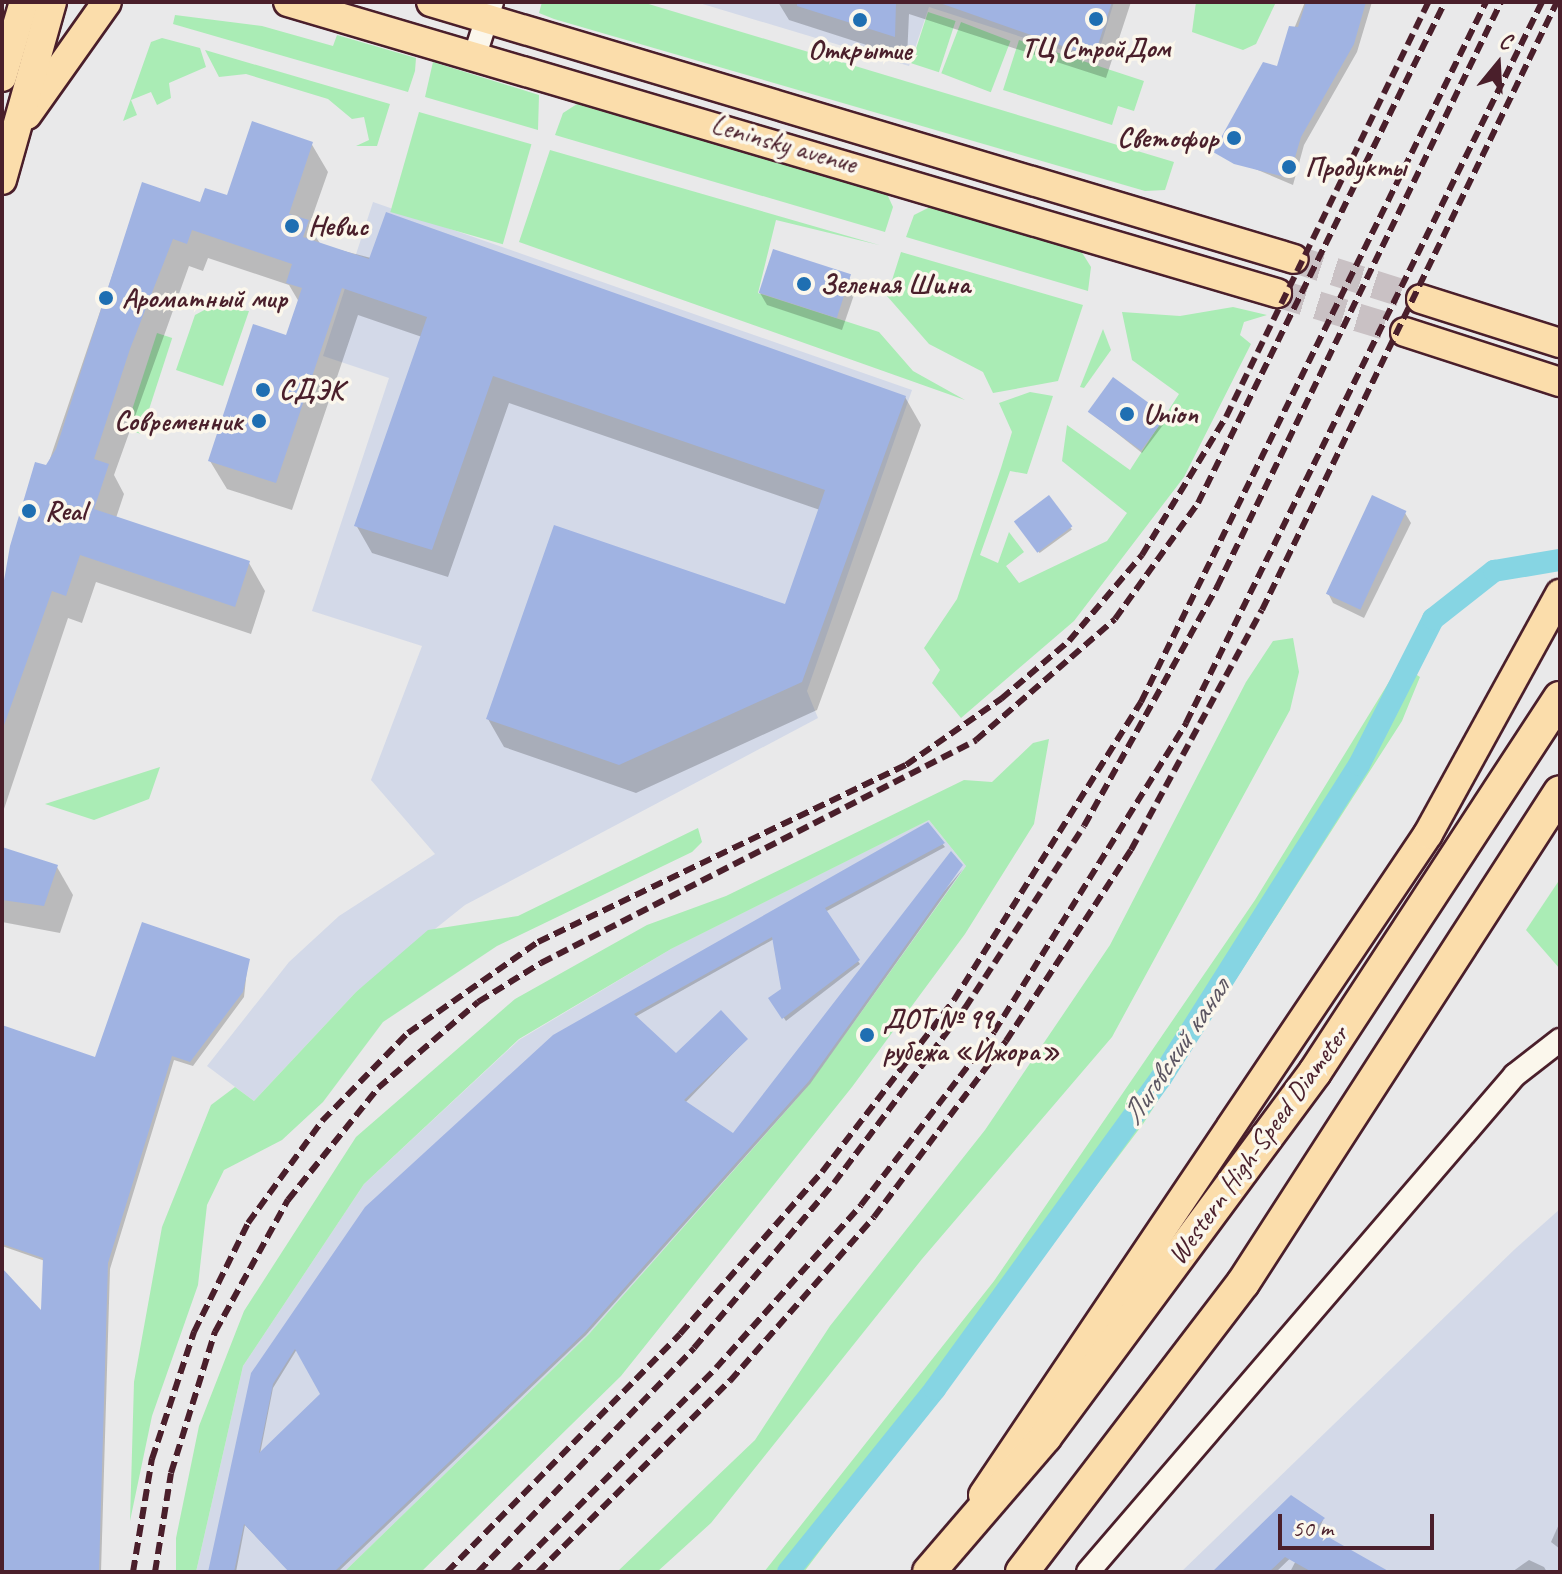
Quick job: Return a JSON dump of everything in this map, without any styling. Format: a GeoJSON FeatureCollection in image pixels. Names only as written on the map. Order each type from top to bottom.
{"type":"FeatureCollection","features":[{"type":"Feature","properties":{"kind":"highway","name":"Western High-Speed Diameter"},"geometry":{"type":"LineString","coordinates":[[929,1572],[1045,1437],[1315,1072],[1560,698]]}},
{"type":"Feature","properties":{"kind":"highway","name":"Western High-Speed Diameter"},"geometry":{"type":"LineString","coordinates":[[1022,1572],[1243,1283],[1560,792]]}},
{"type":"Feature","properties":{"kind":"main road"},"geometry":{"type":"LineString","coordinates":[[2,77],[24,2]]}},
{"type":"Feature","properties":{"kind":"main road"},"geometry":{"type":"LineString","coordinates":[[2,180],[20,126],[52,2]]}},
{"type":"Feature","properties":{"kind":"main road"},"geometry":{"type":"LineString","coordinates":[[20,126],[107,2]]}},
{"type":"Feature","properties":{"kind":"main road","name":"Leninsky avenue"},"geometry":{"type":"LineString","coordinates":[[288,2],[1277,293]]}},
{"type":"Feature","properties":{"kind":"main road","name":"Leninsky avenue"},"geometry":{"type":"LineString","coordinates":[[431,2],[490,10],[1294,259]]}},
{"type":"Feature","properties":{"kind":"main road"},"geometry":{"type":"LineString","coordinates":[[1421,299],[1560,343]]}},
{"type":"Feature","properties":{"kind":"main road"},"geometry":{"type":"LineString","coordinates":[[1405,332],[1560,382]]}},
{"type":"Feature","properties":{"kind":"main road"},"geometry":{"type":"LineString","coordinates":[[956,1540],[1026,1422],[1428,834],[1560,594]]}},
{"type":"Feature","properties":{"kind":"main road"},"geometry":{"type":"LineString","coordinates":[[1539,824],[1560,799]]}},
{"type":"Feature","properties":{"kind":"street"},"geometry":{"type":"LineString","coordinates":[[475,55],[490,10]]}},
{"type":"Feature","properties":{"kind":"street"},"geometry":{"type":"LineString","coordinates":[[1088,1572],[1515,1075],[1560,1040]]}},
{"type":"Feature","properties":{"kind":"shaded area"},"geometry":{"type":"Polygon","coordinates":[[[696,2],[1114,2],[1096,61],[929,7],[909,66],[696,2]]]}},
{"type":"Feature","properties":{"kind":"shaded area"},"geometry":{"type":"Polygon","coordinates":[[[373,202],[912,390],[807,691],[818,718],[465,905],[356,992],[254,1101],[207,1066],[289,962],[339,916],[435,854],[371,780],[422,646],[312,611],[389,378],[323,356],[373,202]]]}},
{"type":"Feature","properties":{"kind":"shaded area"},"geometry":{"type":"Polygon","coordinates":[[[929,820],[966,866],[809,1085],[589,1334],[344,1572],[196,1572],[243,1366],[364,1184],[519,1040],[671,949],[929,820]]]}},
{"type":"Feature","properties":{"kind":"shaded area"},"geometry":{"type":"Polygon","coordinates":[[[1560,1209],[1560,1572],[1181,1572],[1515,1249],[1560,1209]]]}},
{"type":"Feature","properties":{"kind":"green space"},"geometry":{"type":"Polygon","coordinates":[[[542,2],[642,2],[1174,162],[1165,190],[1145,191],[554,19],[539,13],[542,2]]]}},
{"type":"Feature","properties":{"kind":"green space"},"geometry":{"type":"Polygon","coordinates":[[[1196,2],[1276,2],[1256,44],[1243,50],[1192,32],[1196,2]]]}},
{"type":"Feature","properties":{"kind":"green space"},"geometry":{"type":"Polygon","coordinates":[[[928,12],[956,21],[939,72],[911,63],[928,12]]]}},
{"type":"Feature","properties":{"kind":"green space"},"geometry":{"type":"Polygon","coordinates":[[[175,15],[262,26],[333,46],[337,35],[416,58],[415,71],[408,92],[173,24],[175,15]]]}},
{"type":"Feature","properties":{"kind":"green space"},"geometry":{"type":"Polygon","coordinates":[[[961,22],[1010,41],[991,92],[941,73],[961,22]]]}},
{"type":"Feature","properties":{"kind":"green space"},"geometry":{"type":"Polygon","coordinates":[[[162,38],[200,48],[206,67],[169,83],[171,98],[157,105],[151,92],[131,100],[137,115],[123,121],[151,42],[162,38]]]}},
{"type":"Feature","properties":{"kind":"green space"},"geometry":{"type":"Polygon","coordinates":[[[1019,40],[1144,81],[1134,111],[1118,106],[1112,125],[1003,90],[1019,40]]]}},
{"type":"Feature","properties":{"kind":"green space"},"geometry":{"type":"Polygon","coordinates":[[[205,50],[390,104],[377,146],[356,146],[369,140],[364,117],[352,119],[328,99],[246,74],[219,77],[205,50]]]}},
{"type":"Feature","properties":{"kind":"green space"},"geometry":{"type":"Polygon","coordinates":[[[433,62],[539,95],[538,130],[425,97],[433,62]]]}},
{"type":"Feature","properties":{"kind":"green space"},"geometry":{"type":"Polygon","coordinates":[[[577,104],[887,194],[893,207],[885,232],[555,135],[563,113],[577,104]]]}},
{"type":"Feature","properties":{"kind":"green space"},"geometry":{"type":"Polygon","coordinates":[[[419,112],[531,144],[503,244],[390,212],[419,112]]]}},
{"type":"Feature","properties":{"kind":"green space"},"geometry":{"type":"Polygon","coordinates":[[[550,150],[879,245],[776,220],[758,293],[879,332],[913,371],[965,400],[519,242],[550,150]]]}},
{"type":"Feature","properties":{"kind":"green space"},"geometry":{"type":"Polygon","coordinates":[[[930,207],[1081,251],[1091,267],[1088,291],[906,237],[914,215],[930,207]]]}},
{"type":"Feature","properties":{"kind":"green space"},"geometry":{"type":"Polygon","coordinates":[[[901,252],[1083,305],[1058,381],[993,393],[983,372],[929,344],[887,296],[901,252]]]}},
{"type":"Feature","properties":{"kind":"green space"},"geometry":{"type":"Polygon","coordinates":[[[210,307],[249,311],[223,386],[176,370],[195,315],[210,307]]]}},
{"type":"Feature","properties":{"kind":"green space"},"geometry":{"type":"Polygon","coordinates":[[[1233,307],[1267,315],[1244,322],[1240,335],[1251,344],[1184,477],[1074,621],[961,718],[932,683],[940,670],[924,648],[957,599],[1001,468],[1012,432],[999,403],[1030,392],[1053,396],[1027,474],[1010,471],[980,555],[998,563],[1009,532],[1024,552],[1006,566],[1019,583],[1107,541],[1127,513],[1062,461],[1067,425],[1130,470],[1179,394],[1132,360],[1122,312],[1180,316],[1233,307]]]}},
{"type":"Feature","properties":{"kind":"green space"},"geometry":{"type":"Polygon","coordinates":[[[1103,329],[1111,350],[1084,388],[1080,387],[1103,329]]]}},
{"type":"Feature","properties":{"kind":"green space"},"geometry":{"type":"Polygon","coordinates":[[[157,333],[172,338],[141,434],[126,429],[157,333]]]}},
{"type":"Feature","properties":{"kind":"green space"},"geometry":{"type":"Polygon","coordinates":[[[1293,638],[1299,672],[1290,710],[1112,1037],[922,1259],[711,1523],[657,1572],[617,1572],[755,1440],[830,1326],[985,1130],[1110,945],[1246,682],[1273,641],[1293,638]]]}},
{"type":"Feature","properties":{"kind":"green space"},"geometry":{"type":"Polygon","coordinates":[[[1400,664],[1420,677],[1402,721],[1143,1124],[804,1572],[764,1572],[994,1281],[1255,900],[1400,664]]]}},
{"type":"Feature","properties":{"kind":"green space"},"geometry":{"type":"Polygon","coordinates":[[[1049,739],[1034,824],[965,934],[852,1087],[621,1376],[421,1572],[344,1572],[589,1334],[809,1085],[966,866],[929,820],[671,949],[519,1039],[364,1184],[243,1366],[196,1572],[176,1572],[176,1538],[199,1426],[244,1311],[356,1137],[515,999],[647,925],[726,896],[964,780],[992,782],[1033,743],[1049,739]]]}},
{"type":"Feature","properties":{"kind":"green space"},"geometry":{"type":"Polygon","coordinates":[[[160,767],[149,799],[94,820],[45,804],[160,767]]]}},
{"type":"Feature","properties":{"kind":"green space"},"geometry":{"type":"Polygon","coordinates":[[[698,828],[702,842],[692,852],[497,946],[383,1022],[323,1102],[282,1140],[224,1170],[207,1205],[198,1285],[152,1416],[130,1521],[134,1382],[162,1227],[211,1105],[235,1087],[254,1101],[356,992],[428,930],[518,916],[698,828]]]}},
{"type":"Feature","properties":{"kind":"green space"},"geometry":{"type":"Polygon","coordinates":[[[1560,879],[1560,969],[1526,930],[1560,879]]]}},
{"type":"Feature","properties":{"kind":"building"},"geometry":{"type":"Polygon","coordinates":[[[797,2],[896,2],[895,37],[797,6],[797,2]]]}},
{"type":"Feature","properties":{"kind":"building"},"geometry":{"type":"Polygon","coordinates":[[[937,2],[1112,2],[1094,57],[937,2]]]}},
{"type":"Feature","properties":{"kind":"building"},"geometry":{"type":"Polygon","coordinates":[[[1306,2],[1366,2],[1354,44],[1301,137],[1289,178],[1234,164],[1213,152],[1263,62],[1277,66],[1289,26],[1298,27],[1306,2]]]}},
{"type":"Feature","properties":{"kind":"building"},"geometry":{"type":"Polygon","coordinates":[[[252,121],[313,142],[289,214],[309,220],[303,237],[369,259],[386,212],[906,396],[802,682],[619,765],[486,719],[554,525],[785,604],[825,490],[493,376],[432,550],[354,526],[427,317],[342,288],[276,483],[208,461],[253,324],[286,335],[302,288],[286,283],[292,264],[192,230],[187,244],[173,239],[130,349],[94,459],[109,464],[94,509],[250,561],[235,607],[80,555],[66,596],[52,591],[2,731],[2,592],[10,546],[35,462],[46,465],[56,449],[142,182],[200,202],[205,188],[227,195],[252,121]]]}},
{"type":"Feature","properties":{"kind":"building","name":"Зеленая Шина"},"geometry":{"type":"Polygon","coordinates":[[[773,249],[851,274],[837,318],[759,293],[773,249]]]}},
{"type":"Feature","properties":{"kind":"building","name":"Union"},"geometry":{"type":"Polygon","coordinates":[[[1113,377],[1166,416],[1141,451],[1088,412],[1113,377]]]}},
{"type":"Feature","properties":{"kind":"building"},"geometry":{"type":"Polygon","coordinates":[[[1049,495],[1072,526],[1037,553],[1014,521],[1049,495]]]}},
{"type":"Feature","properties":{"kind":"building"},"geometry":{"type":"Polygon","coordinates":[[[1372,495],[1406,511],[1360,610],[1326,594],[1372,495]]]}},
{"type":"Feature","properties":{"kind":"building"},"geometry":{"type":"Polygon","coordinates":[[[928,822],[945,843],[825,908],[860,960],[782,1019],[768,998],[781,989],[772,937],[634,1014],[676,1053],[721,1010],[748,1039],[684,1100],[733,1133],[951,851],[963,865],[809,1081],[585,1332],[334,1572],[289,1572],[244,1524],[234,1572],[208,1572],[251,1373],[365,1207],[553,1035],[928,822]],[[295,1349],[273,1384],[259,1453],[320,1394],[295,1349]]]}},
{"type":"Feature","properties":{"kind":"building"},"geometry":{"type":"Polygon","coordinates":[[[2,847],[58,865],[44,906],[2,900],[2,847]]]}},
{"type":"Feature","properties":{"kind":"building"},"geometry":{"type":"Polygon","coordinates":[[[142,922],[250,959],[243,992],[190,1062],[172,1056],[108,1263],[99,1572],[2,1572],[2,1268],[41,1310],[43,1258],[2,1244],[2,1025],[95,1057],[142,922]]]}},
{"type":"Feature","properties":{"kind":"building"},"geometry":{"type":"Polygon","coordinates":[[[1291,1495],[1325,1518],[1314,1529],[1390,1572],[1312,1572],[1285,1557],[1269,1572],[1212,1572],[1291,1495]]]}},
{"type":"Feature","properties":{"kind":"waterway","name":"Лиговский канал"},"geometry":{"type":"LineString","coordinates":[[788,1572],[935,1389],[1161,1078],[1359,765],[1433,619],[1494,571],[1560,560]]}},
{"type":"Feature","properties":{"kind":"tunnel"},"geometry":{"type":"LineString","coordinates":[[1294,259],[1421,299]]}},
{"type":"Feature","properties":{"kind":"tunnel"},"geometry":{"type":"LineString","coordinates":[[1277,293],[1405,332]]}},
{"type":"Feature","properties":{"kind":"railway"},"geometry":{"type":"LineString","coordinates":[[133,1572],[152,1459],[194,1332],[248,1223],[322,1121],[408,1033],[538,942],[906,765],[1001,699],[1069,641],[1142,555],[1226,417],[1428,2]]}},
{"type":"Feature","properties":{"kind":"railway"},"geometry":{"type":"LineString","coordinates":[[155,1572],[171,1473],[215,1332],[288,1200],[378,1088],[478,1002],[541,963],[976,740],[1115,619],[1198,503],[1445,2]]}},
{"type":"Feature","properties":{"kind":"railway"},"geometry":{"type":"LineString","coordinates":[[447,1572],[680,1334],[822,1172],[954,1000],[1141,702],[1486,2]]}},
{"type":"Feature","properties":{"kind":"railway"},"geometry":{"type":"LineString","coordinates":[[478,1572],[694,1348],[834,1183],[965,1008],[1084,826],[1217,587],[1501,2]]}},
{"type":"Feature","properties":{"kind":"railway"},"geometry":{"type":"LineString","coordinates":[[513,1572],[716,1368],[861,1205],[994,1032],[1186,723],[1542,2]]}},
{"type":"Feature","properties":{"kind":"railway"},"geometry":{"type":"LineString","coordinates":[[538,1572],[730,1381],[874,1217],[1006,1041],[1131,850],[1262,610],[1557,2]]}},
{"type":"Feature","properties":{"kind":"place","name":"ТЦ СтройДом"},"geometry":{"type":"Point","coordinates":[1096,19]}},
{"type":"Feature","properties":{"kind":"place","name":"Открытие"},"geometry":{"type":"Point","coordinates":[860,20]}},
{"type":"Feature","properties":{"kind":"place","name":"Светофор"},"geometry":{"type":"Point","coordinates":[1234,138]}},
{"type":"Feature","properties":{"kind":"place","name":"Продукты"},"geometry":{"type":"Point","coordinates":[1289,167]}},
{"type":"Feature","properties":{"kind":"place","name":"Невис"},"geometry":{"type":"Point","coordinates":[292,226]}},
{"type":"Feature","properties":{"kind":"place","name":"Зеленая Шина"},"geometry":{"type":"Point","coordinates":[804,284]}},
{"type":"Feature","properties":{"kind":"place","name":"Ароматный мир"},"geometry":{"type":"Point","coordinates":[106,298]}},
{"type":"Feature","properties":{"kind":"place","name":"СДЭК"},"geometry":{"type":"Point","coordinates":[263,390]}},
{"type":"Feature","properties":{"kind":"place","name":"Union"},"geometry":{"type":"Point","coordinates":[1127,414]}},
{"type":"Feature","properties":{"kind":"place","name":"Современник"},"geometry":{"type":"Point","coordinates":[259,421]}},
{"type":"Feature","properties":{"kind":"place","name":"Real"},"geometry":{"type":"Point","coordinates":[29,511]}},
{"type":"Feature","properties":{"kind":"place","name":"ДОТ № 99 рубежа «Ижора»"},"geometry":{"type":"Point","coordinates":[867,1035]}}]}
